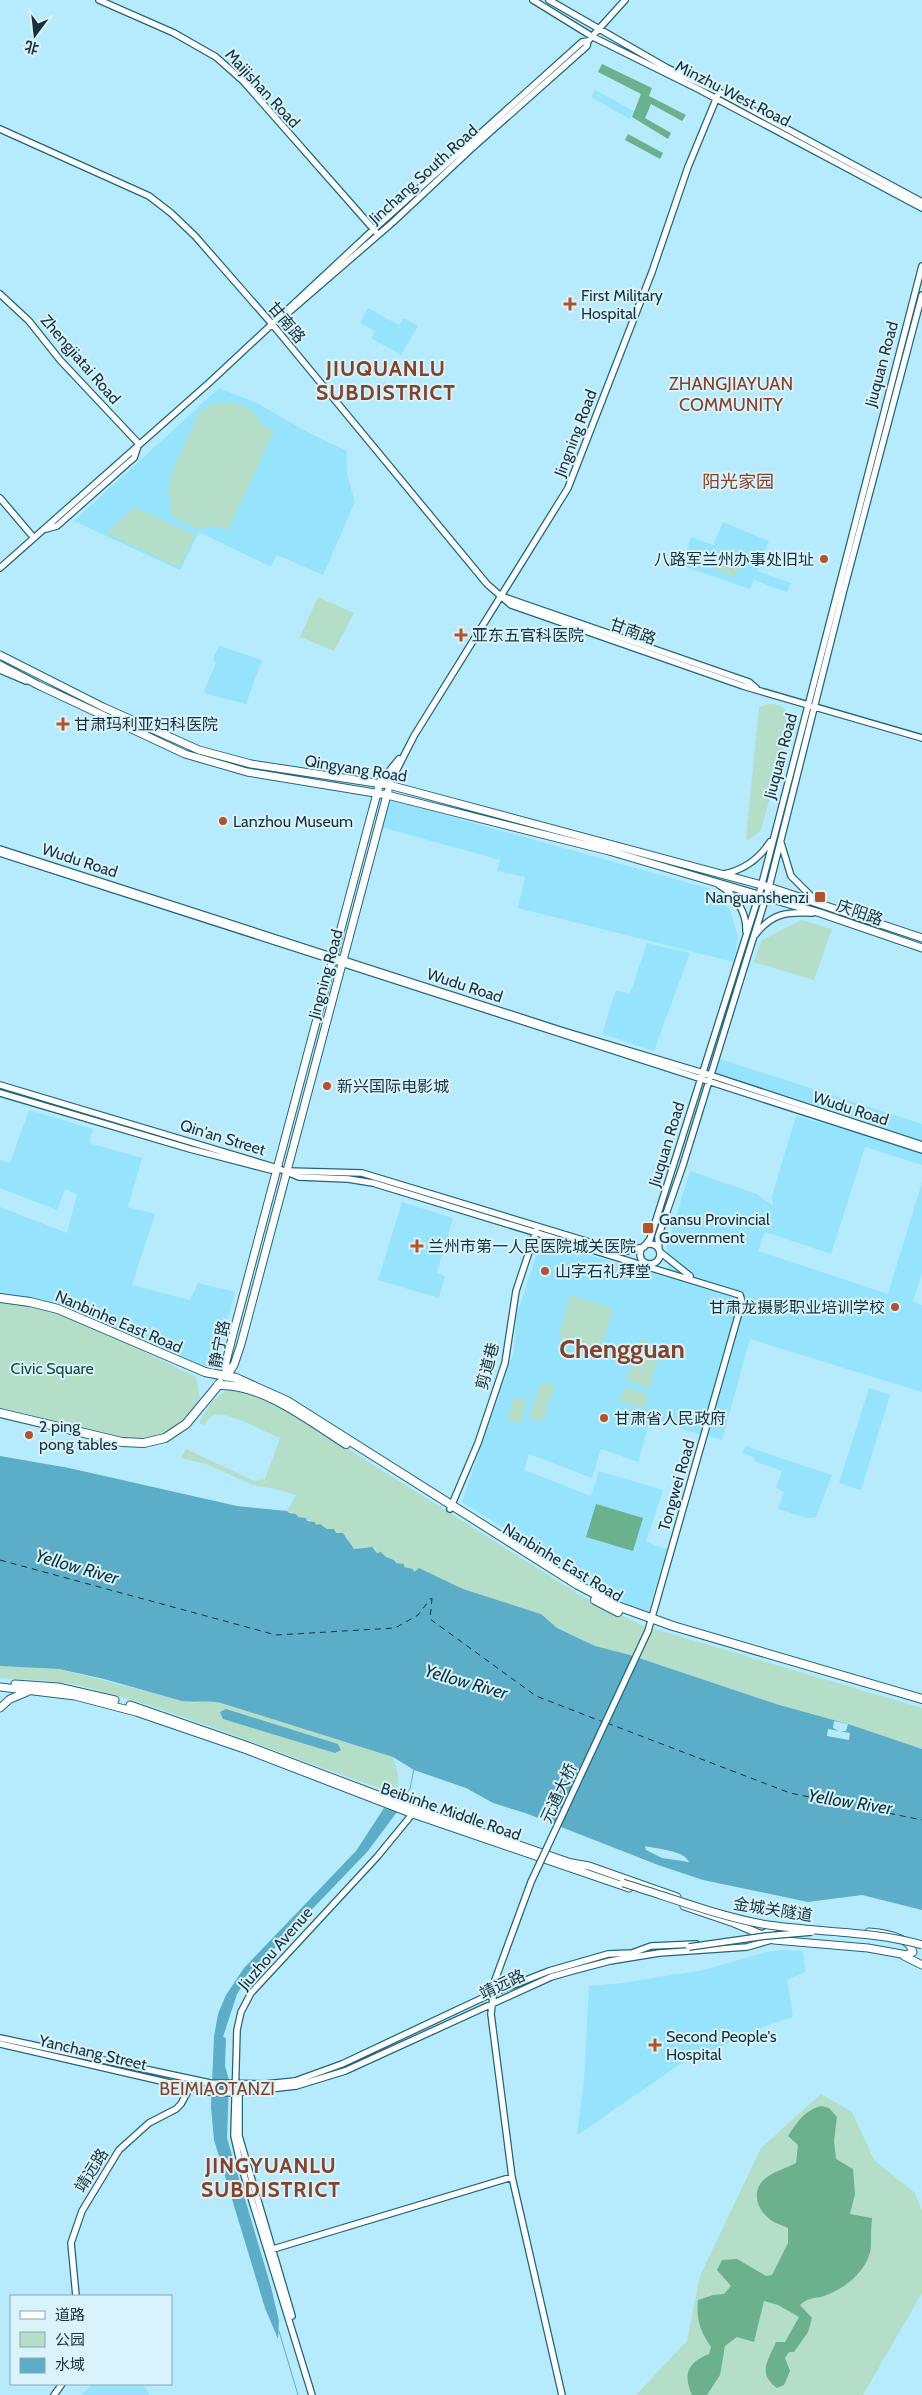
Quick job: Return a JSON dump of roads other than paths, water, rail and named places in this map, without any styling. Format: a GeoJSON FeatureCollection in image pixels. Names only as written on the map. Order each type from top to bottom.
{"type":"FeatureCollection","features":[{"type":"Feature","properties":{"kind":"highway","name":"Nanbinhe East Road"},"geometry":{"type":"LineString","coordinates":[[0,1298],[30,1302],[58,1309],[205,1372],[226,1378],[236,1378],[287,1401],[451,1507]]}},
{"type":"Feature","properties":{"kind":"highway"},"geometry":{"type":"LineString","coordinates":[[0,1414],[122,1442],[144,1443],[165,1438],[186,1424],[226,1378]]}},
{"type":"Feature","properties":{"kind":"highway","name":"Nanbinhe East Road"},"geometry":{"type":"LineString","coordinates":[[218,1385],[245,1389],[281,1404],[578,1585],[650,1625],[922,1703]]}},
{"type":"Feature","properties":{"kind":"highway","name":"Nanbinhe East Road"},"geometry":{"type":"LineString","coordinates":[[650,1625],[922,1698]]}},
{"type":"Feature","properties":{"kind":"main road","name":"Maijishan Road"},"geometry":{"type":"LineString","coordinates":[[99,0],[174,34],[216,57],[243,81],[376,231]]}},
{"type":"Feature","properties":{"kind":"main road","name":"Minzhu West Road"},"geometry":{"type":"LineString","coordinates":[[533,0],[591,39],[716,98],[922,208]]}},
{"type":"Feature","properties":{"kind":"main road","name":"Minzhu West Road"},"geometry":{"type":"LineString","coordinates":[[549,0],[598,30],[667,68],[719,92],[922,202]]}},
{"type":"Feature","properties":{"kind":"main road","name":"Jinchang South Road"},"geometry":{"type":"LineString","coordinates":[[1,567],[376,231],[567,55],[582,42],[591,39],[625,0]]}},
{"type":"Feature","properties":{"kind":"main road"},"geometry":{"type":"LineString","coordinates":[[716,98],[719,92]]}},
{"type":"Feature","properties":{"kind":"main road","name":"Jingning Road"},"geometry":{"type":"LineString","coordinates":[[405,751],[568,488],[652,272],[688,167],[716,98]]}},
{"type":"Feature","properties":{"kind":"main road","name":"甘南路"},"geometry":{"type":"LineString","coordinates":[[0,129],[149,196],[171,213],[195,236],[272,324],[487,584],[502,597],[749,682],[756,688],[922,738]]}},
{"type":"Feature","properties":{"kind":"main road","name":"Jiuquan Road"},"geometry":{"type":"LineString","coordinates":[[644,1247],[654,1230],[702,1076],[763,896],[769,886],[781,842],[811,705],[922,266]]}},
{"type":"Feature","properties":{"kind":"main road","name":"Zhengjiatai Road"},"geometry":{"type":"LineString","coordinates":[[0,294],[29,321],[60,360],[139,444]]}},
{"type":"Feature","properties":{"kind":"main road","name":"Jiuquan Road"},"geometry":{"type":"LineString","coordinates":[[763,896],[760,884],[811,705],[922,295]]}},
{"type":"Feature","properties":{"kind":"main road"},"geometry":{"type":"LineString","coordinates":[[0,498],[34,538]]}},
{"type":"Feature","properties":{"kind":"main road","name":"Qingyang Road"},"geometry":{"type":"LineString","coordinates":[[0,654],[103,707],[198,750],[251,764],[380,782],[722,875],[769,886]]}},
{"type":"Feature","properties":{"kind":"main road","name":"Qingyang Road"},"geometry":{"type":"LineString","coordinates":[[0,665],[38,685],[185,754],[247,772],[388,795],[600,849],[763,896]]}},
{"type":"Feature","properties":{"kind":"main road"},"geometry":{"type":"LineString","coordinates":[[0,670],[38,685]]}},
{"type":"Feature","properties":{"kind":"main road"},"geometry":{"type":"LineString","coordinates":[[380,782],[405,751]]}},
{"type":"Feature","properties":{"kind":"main road"},"geometry":{"type":"LineString","coordinates":[[389,785],[405,751]]}},
{"type":"Feature","properties":{"kind":"main road","name":"Jingning Road"},"geometry":{"type":"LineString","coordinates":[[277,1168],[380,782]]}},
{"type":"Feature","properties":{"kind":"main road","name":"Jingning Road"},"geometry":{"type":"LineString","coordinates":[[287,1171],[388,795],[389,785]]}},
{"type":"Feature","properties":{"kind":"main road"},"geometry":{"type":"LineString","coordinates":[[722,875],[747,866],[765,850],[773,838]]}},
{"type":"Feature","properties":{"kind":"main road"},"geometry":{"type":"LineString","coordinates":[[781,842],[791,876],[818,903]]}},
{"type":"Feature","properties":{"kind":"main road","name":"Wudu Road"},"geometry":{"type":"LineString","coordinates":[[0,849],[342,962],[922,1145]]}},
{"type":"Feature","properties":{"kind":"main road","name":"Wudu Road"},"geometry":{"type":"LineString","coordinates":[[0,853],[333,959]]}},
{"type":"Feature","properties":{"kind":"main road"},"geometry":{"type":"LineString","coordinates":[[706,879],[723,888],[735,899],[746,921],[748,941]]}},
{"type":"Feature","properties":{"kind":"main road","name":"庆阳路"},"geometry":{"type":"LineString","coordinates":[[769,886],[922,938]]}},
{"type":"Feature","properties":{"kind":"main road","name":"庆阳路"},"geometry":{"type":"LineString","coordinates":[[763,896],[820,913],[922,948]]}},
{"type":"Feature","properties":{"kind":"main road"},"geometry":{"type":"LineString","coordinates":[[748,941],[766,924],[786,912],[820,913]]}},
{"type":"Feature","properties":{"kind":"main road","name":"Jiuquan Road"},"geometry":{"type":"LineString","coordinates":[[659,1251],[658,1237],[709,1078],[748,941]]}},
{"type":"Feature","properties":{"kind":"main road","name":"Wudu Road"},"geometry":{"type":"LineString","coordinates":[[709,1078],[922,1150]]}},
{"type":"Feature","properties":{"kind":"main road","name":"Qin'an Street"},"geometry":{"type":"LineString","coordinates":[[0,1085],[277,1168]]}},
{"type":"Feature","properties":{"kind":"main road","name":"Qin'an Street"},"geometry":{"type":"LineString","coordinates":[[0,1093],[190,1150],[271,1170],[277,1168]]}},
{"type":"Feature","properties":{"kind":"main road"},"geometry":{"type":"LineString","coordinates":[[277,1168],[299,1178],[348,1179],[373,1183],[536,1230],[622,1252],[652,1245],[683,1272],[696,1280]]}},
{"type":"Feature","properties":{"kind":"main road","name":"静宁路"},"geometry":{"type":"LineString","coordinates":[[226,1378],[229,1352],[277,1168]]}},
{"type":"Feature","properties":{"kind":"main road","name":"静宁路"},"geometry":{"type":"LineString","coordinates":[[226,1378],[234,1365],[241,1344],[287,1171]]}},
{"type":"Feature","properties":{"kind":"main road"},"geometry":{"type":"LineString","coordinates":[[536,1230],[630,1261],[648,1264],[664,1271]]}},
{"type":"Feature","properties":{"kind":"main road","name":"剪道巷"},"geometry":{"type":"LineString","coordinates":[[451,1507],[478,1443],[504,1368],[508,1353],[511,1314],[516,1291],[536,1230]]}},
{"type":"Feature","properties":{"kind":"main road"},"geometry":{"type":"LineString","coordinates":[[644,1247],[641,1252],[642,1258],[648,1264]]}},
{"type":"Feature","properties":{"kind":"main road"},"geometry":{"type":"LineString","coordinates":[[648,1264],[658,1260],[659,1251]]}},
{"type":"Feature","properties":{"kind":"main road","name":"Tongwei Road"},"geometry":{"type":"LineString","coordinates":[[630,1261],[740,1295],[742,1302],[650,1625]]}},
{"type":"Feature","properties":{"kind":"main road","name":"元通大桥"},"geometry":{"type":"LineString","coordinates":[[562,2395],[512,2177],[491,2004],[495,1980],[531,1882],[650,1625]]}},
{"type":"Feature","properties":{"kind":"main road","name":"Beibinhe Middle Road"},"geometry":{"type":"LineString","coordinates":[[0,1686],[21,1684],[76,1691],[138,1707],[248,1746],[391,1803]]}},
{"type":"Feature","properties":{"kind":"main road","name":"Beibinhe Middle Road"},"geometry":{"type":"LineString","coordinates":[[0,1686],[75,1696],[136,1712],[247,1750],[414,1812],[734,1923],[774,1940],[868,1948],[894,1953]]}},
{"type":"Feature","properties":{"kind":"main road"},"geometry":{"type":"LineString","coordinates":[[0,1708],[17,1695],[42,1691]]}},
{"type":"Feature","properties":{"kind":"main road","name":"Beibinhe Middle Road"},"geometry":{"type":"LineString","coordinates":[[414,1812],[572,1863]]}},
{"type":"Feature","properties":{"kind":"main road","name":"Jiuzhou Avenue"},"geometry":{"type":"LineString","coordinates":[[314,2395],[234,2136],[237,2030],[241,2012],[251,1993],[377,1857],[414,1812]]}},
{"type":"Feature","properties":{"kind":"main road"},"geometry":{"type":"LineString","coordinates":[[572,1863],[589,1866],[734,1918],[786,1927],[884,1933],[905,1942],[913,1949],[912,1954],[894,1953]]}},
{"type":"Feature","properties":{"kind":"main road","name":"金城关隧道"},"geometry":{"type":"LineString","coordinates":[[572,1863],[622,1882],[733,1918],[824,1931],[894,1937],[922,1945]]}},
{"type":"Feature","properties":{"kind":"main road","name":"靖远路"},"geometry":{"type":"LineString","coordinates":[[210,2083],[235,2084],[295,2081],[342,2064],[493,1993],[570,1963],[608,1954],[632,1953],[651,1946],[719,1942],[761,1935],[777,1926]]}},
{"type":"Feature","properties":{"kind":"main road"},"geometry":{"type":"LineString","coordinates":[[774,1940],[786,1927]]}},
{"type":"Feature","properties":{"kind":"main road"},"geometry":{"type":"LineString","coordinates":[[632,1953],[766,1936],[824,1931]]}},
{"type":"Feature","properties":{"kind":"main road","name":"靖远路"},"geometry":{"type":"LineString","coordinates":[[210,2092],[235,2093],[296,2086],[345,2071],[551,1977],[610,1961],[659,1953],[747,1947],[774,1940]]}},
{"type":"Feature","properties":{"kind":"main road"},"geometry":{"type":"LineString","coordinates":[[894,1953],[922,1965]]}},
{"type":"Feature","properties":{"kind":"main road","name":"Yanchang Street"},"geometry":{"type":"LineString","coordinates":[[0,2038],[210,2083]]}},
{"type":"Feature","properties":{"kind":"main road","name":"Yanchang Street"},"geometry":{"type":"LineString","coordinates":[[0,2044],[189,2089],[210,2092]]}},
{"type":"Feature","properties":{"kind":"main road","name":"靖远路"},"geometry":{"type":"LineString","coordinates":[[76,2295],[71,2243],[82,2211],[119,2150],[149,2124],[176,2109],[189,2089]]}},
{"type":"Feature","properties":{"kind":"main road"},"geometry":{"type":"LineString","coordinates":[[269,2250],[512,2177]]}},
{"type":"Feature","properties":{"kind":"water","name":"Yellow River"},"geometry":{"type":"Polygon","coordinates":[[[0,1456],[69,1468],[237,1506],[287,1511],[296,1514],[298,1517],[306,1518],[307,1521],[315,1522],[316,1525],[320,1524],[327,1529],[334,1529],[336,1533],[343,1533],[354,1549],[372,1547],[377,1553],[381,1552],[396,1563],[404,1564],[404,1567],[413,1569],[414,1572],[419,1568],[463,1589],[541,1614],[557,1628],[595,1646],[630,1655],[776,1704],[848,1724],[922,1749],[922,1910],[862,1895],[808,1902],[703,1880],[658,1865],[528,1814],[493,1803],[466,1788],[414,1770],[393,1757],[221,1703],[182,1701],[104,1679],[59,1669],[0,1666],[0,1456]],[[645,1846],[646,1850],[662,1858],[689,1862],[676,1852],[645,1846]]]}},
{"type":"Feature","properties":{"kind":"water"},"geometry":{"type":"Polygon","coordinates":[[[226,1709],[338,1744],[341,1750],[335,1753],[223,1719],[220,1712],[226,1709]]]}},
{"type":"Feature","properties":{"kind":"water"},"geometry":{"type":"Polygon","coordinates":[[[384,1808],[397,1812],[368,1851],[251,1973],[237,1994],[223,2037],[226,2038],[225,2066],[229,2080],[227,2138],[271,2287],[279,2321],[278,2339],[265,2308],[214,2140],[211,2107],[214,2037],[218,2014],[226,1995],[244,1968],[356,1851],[384,1808]]]}},
{"type":"Feature","properties":{"kind":"waterway"},"geometry":{"type":"LineString","coordinates":[[400,1801],[410,1789],[414,1769]]}},
{"type":"Feature","properties":{"kind":"waterway"},"geometry":{"type":"LineString","coordinates":[[279,2331],[298,2395]]}},
{"type":"Feature","properties":{"kind":"place","name":"First Military Hospital"},"geometry":{"type":"Point","coordinates":[570,304]}},
{"type":"Feature","properties":{"kind":"place","name":"八路军兰州办事处旧址"},"geometry":{"type":"Point","coordinates":[824,559]}},
{"type":"Feature","properties":{"kind":"place","name":"亚东五官科医院"},"geometry":{"type":"Point","coordinates":[461,635]}},
{"type":"Feature","properties":{"kind":"place","name":"甘肃玛利亚妇科医院"},"geometry":{"type":"Point","coordinates":[63,724]}},
{"type":"Feature","properties":{"kind":"place","name":"Lanzhou Museum"},"geometry":{"type":"Point","coordinates":[223,821]}},
{"type":"Feature","properties":{"kind":"place","name":"Nanguanshenzi"},"geometry":{"type":"Point","coordinates":[820,897]}},
{"type":"Feature","properties":{"kind":"place","name":"新兴国际电影城"},"geometry":{"type":"Point","coordinates":[327,1086]}},
{"type":"Feature","properties":{"kind":"place","name":"Gansu Provincial Government"},"geometry":{"type":"Point","coordinates":[648,1228]}},
{"type":"Feature","properties":{"kind":"place","name":"兰州市第一人民医院城关医院"},"geometry":{"type":"Point","coordinates":[417,1246]}},
{"type":"Feature","properties":{"kind":"place","name":"山字石礼拜堂"},"geometry":{"type":"Point","coordinates":[545,1271]}},
{"type":"Feature","properties":{"kind":"place","name":"甘肃龙摄影职业培训学校"},"geometry":{"type":"Point","coordinates":[895,1307]}},
{"type":"Feature","properties":{"kind":"place","name":"甘肃省人民政府"},"geometry":{"type":"Point","coordinates":[604,1418]}},
{"type":"Feature","properties":{"kind":"place","name":"2 ping pong tables"},"geometry":{"type":"Point","coordinates":[29,1435]}},
{"type":"Feature","properties":{"kind":"place","name":"Second People's Hospital"},"geometry":{"type":"Point","coordinates":[655,2045]}},
{"type":"Feature","properties":{"kind":"district","name":"JIUQUANLU SUBDISTRICT"},"geometry":{"type":"Point","coordinates":[386,381]}},
{"type":"Feature","properties":{"kind":"district","name":"ZHANGJIAYUAN COMMUNITY"},"geometry":{"type":"Point","coordinates":[731,394]}},
{"type":"Feature","properties":{"kind":"district","name":"阳光家园"},"geometry":{"type":"Point","coordinates":[738,482]}},
{"type":"Feature","properties":{"kind":"district","name":"Chengguan"},"geometry":{"type":"Point","coordinates":[622,1349]}},
{"type":"Feature","properties":{"kind":"district","name":"BEIMIAOTANZI"},"geometry":{"type":"Point","coordinates":[217,2089]}},
{"type":"Feature","properties":{"kind":"district","name":"JINGYUANLU SUBDISTRICT"},"geometry":{"type":"Point","coordinates":[271,2178]}},
{"type":"Feature","properties":{"kind":"park label","name":"Civic Square"},"geometry":{"type":"Point","coordinates":[52,1368]}}]}
